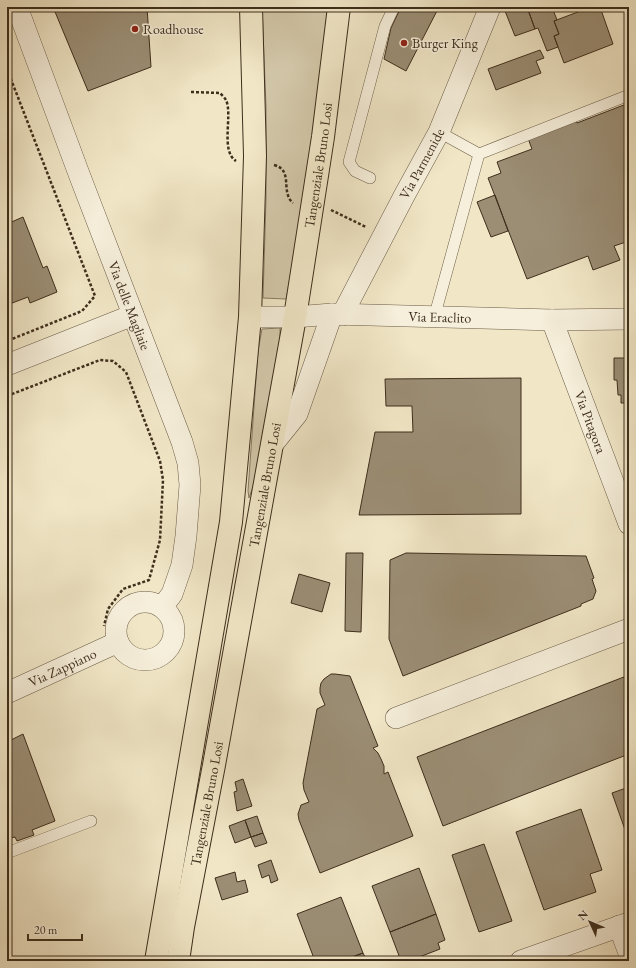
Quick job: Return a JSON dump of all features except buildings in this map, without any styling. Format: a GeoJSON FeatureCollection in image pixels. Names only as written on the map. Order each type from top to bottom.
{"type":"FeatureCollection","features":[{"type":"Feature","properties":{"kind":"main road","name":"Tangenziale Bruno Losi"},"geometry":{"type":"LineString","coordinates":[[156,961],[231,522],[250,317],[255,156],[251,7]]}},
{"type":"Feature","properties":{"kind":"main road","name":"Tangenziale Bruno Losi"},"geometry":{"type":"LineString","coordinates":[[178,961],[295,317],[323,137],[339,7]]}},
{"type":"Feature","properties":{"kind":"street","name":"Via delle Magliaie"},"geometry":{"type":"LineString","coordinates":[[17,7],[76,167],[182,442],[188,463],[190,485],[182,565],[172,594],[162,608]]}},
{"type":"Feature","properties":{"kind":"street","name":"Via Parmenide"},"geometry":{"type":"LineString","coordinates":[[272,445],[297,414],[337,314],[439,132],[490,7]]}},
{"type":"Feature","properties":{"kind":"street","name":"Via Eraclito"},"geometry":{"type":"LineString","coordinates":[[250,317],[295,317],[337,314],[434,318],[552,320],[629,319]]}},
{"type":"Feature","properties":{"kind":"street"},"geometry":{"type":"LineString","coordinates":[[7,365],[133,315]]}},
{"type":"Feature","properties":{"kind":"street","name":"Via Pitagora"},"geometry":{"type":"LineString","coordinates":[[552,320],[629,524]]}},
{"type":"Feature","properties":{"kind":"street"},"geometry":{"type":"LineString","coordinates":[[144,602],[154,603],[162,608],[168,614],[174,630],[173,639],[164,654],[147,660],[130,656],[111,637],[116,633],[117,624],[121,615],[127,608],[144,602]]}},
{"type":"Feature","properties":{"kind":"street"},"geometry":{"type":"LineString","coordinates":[[396,718],[629,630]]}},
{"type":"Feature","properties":{"kind":"street","name":"Via Zappiano"},"geometry":{"type":"LineString","coordinates":[[7,693],[111,637]]}},
{"type":"Feature","properties":{"kind":"street"},"geometry":{"type":"LineString","coordinates":[[521,961],[624,924],[629,953]]}},
{"type":"Feature","properties":{"kind":"lane"},"geometry":{"type":"LineString","coordinates":[[370,178],[355,171],[349,162],[385,26],[394,7]]}},
{"type":"Feature","properties":{"kind":"lane"},"geometry":{"type":"LineString","coordinates":[[479,154],[629,95]]}},
{"type":"Feature","properties":{"kind":"lane"},"geometry":{"type":"LineString","coordinates":[[439,132],[479,154]]}},
{"type":"Feature","properties":{"kind":"lane"},"geometry":{"type":"LineString","coordinates":[[434,318],[479,154]]}},
{"type":"Feature","properties":{"kind":"lane"},"geometry":{"type":"LineString","coordinates":[[7,853],[91,821]]}},
{"type":"Feature","properties":{"kind":"path"},"geometry":{"type":"LineString","coordinates":[[7,69],[95,296],[82,311],[7,341]]}},
{"type":"Feature","properties":{"kind":"path"},"geometry":{"type":"LineString","coordinates":[[7,396],[100,360],[113,361],[126,372],[160,461],[163,480],[160,540],[149,580],[123,589],[108,608],[111,637]]}},
{"type":"Feature","properties":{"kind":"shaded area"},"geometry":{"type":"Polygon","coordinates":[[[262,7],[330,7],[311,153],[286,299],[263,298],[266,199],[266,107],[262,7]]]}},
{"type":"Feature","properties":{"kind":"shaded area"},"geometry":{"type":"Polygon","coordinates":[[[280,328],[280,342],[254,484],[249,498],[248,491],[258,351],[262,329],[280,328]]]}},
{"type":"Feature","properties":{"kind":"place","name":"Roadhouse"},"geometry":{"type":"Point","coordinates":[135,29]}},
{"type":"Feature","properties":{"kind":"place","name":"Burger King"},"geometry":{"type":"Point","coordinates":[404,43]}}]}
